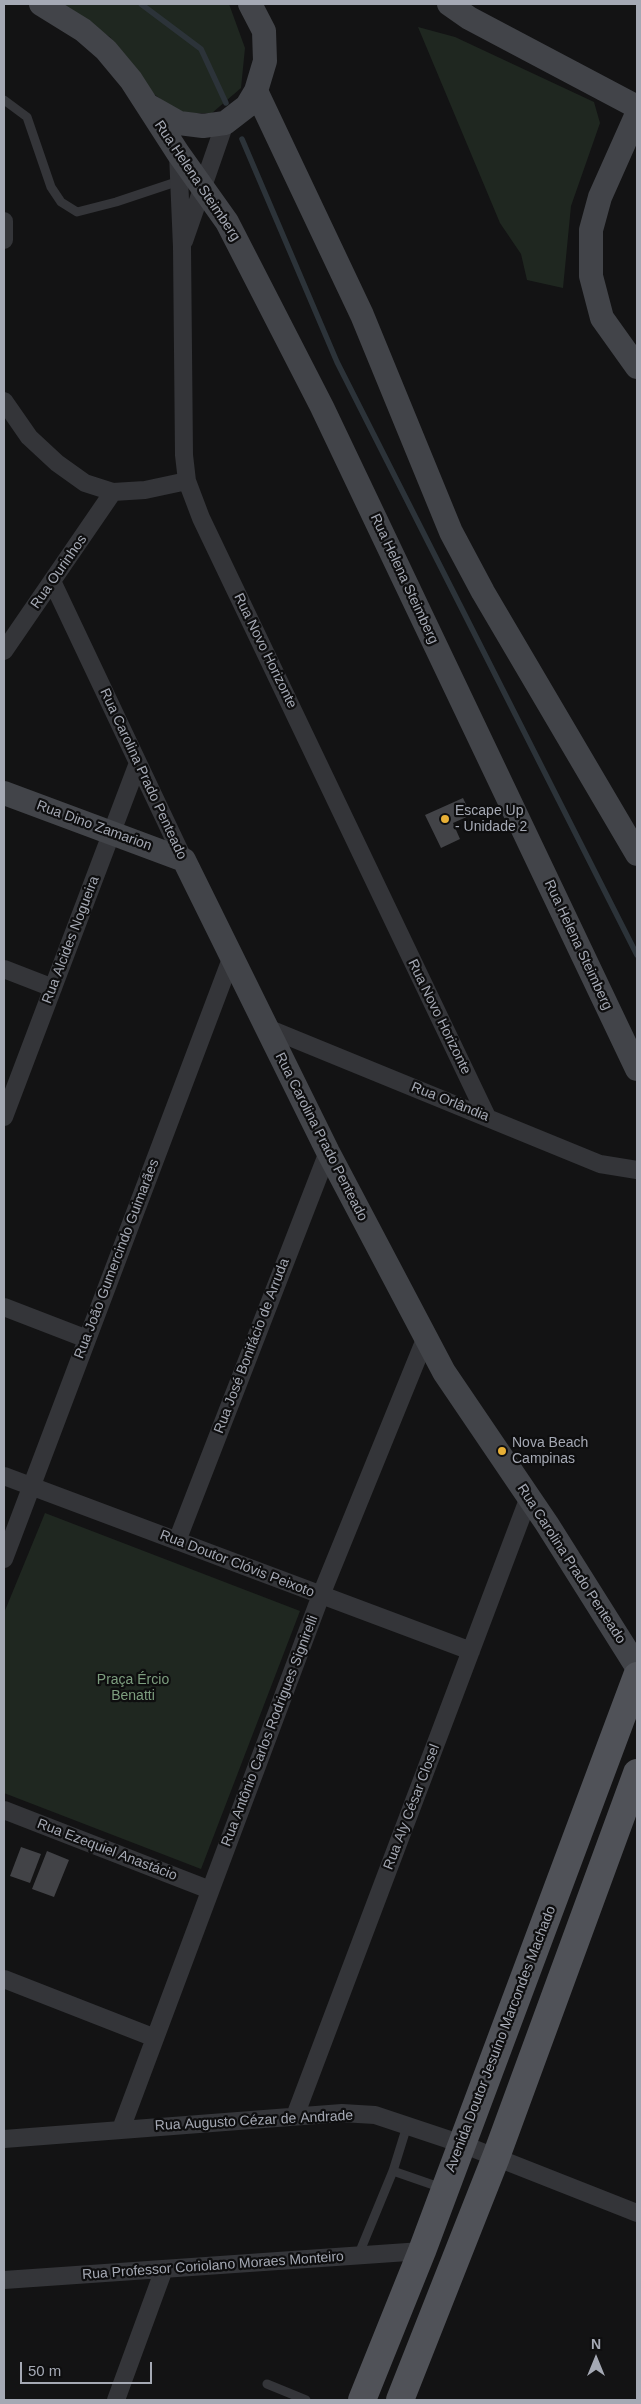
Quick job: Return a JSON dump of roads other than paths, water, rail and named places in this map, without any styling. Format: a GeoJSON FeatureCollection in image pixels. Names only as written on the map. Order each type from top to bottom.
{"type":"FeatureCollection","features":[{"type":"Feature","properties":{"kind":"main road"},"geometry":{"type":"LineString","coordinates":[[41,4],[83,30],[106,50],[146,104],[179,123],[203,126],[225,124],[246,106],[256,91],[265,61],[264,31],[250,4]]}},
{"type":"Feature","properties":{"kind":"main road"},"geometry":{"type":"LineString","coordinates":[[449,4],[469,18],[637,107]]}},
{"type":"Feature","properties":{"kind":"main road"},"geometry":{"type":"LineString","coordinates":[[256,91],[362,315],[451,532],[483,592],[637,854]]}},
{"type":"Feature","properties":{"kind":"main road","name":"Rua Helena Steimberg"},"geometry":{"type":"LineString","coordinates":[[146,104],[227,222],[322,407],[637,1069]]}},
{"type":"Feature","properties":{"kind":"main road"},"geometry":{"type":"LineString","coordinates":[[637,114],[600,197],[591,230],[591,276],[602,318],[637,368]]}},
{"type":"Feature","properties":{"kind":"main road","name":"Rua Dino Zamarion"},"geometry":{"type":"LineString","coordinates":[[4,793],[184,860]]}},
{"type":"Feature","properties":{"kind":"main road","name":"Rua Carolina Prado Penteado"},"geometry":{"type":"LineString","coordinates":[[184,860],[265,1028],[444,1372],[529,1497],[637,1667]]}},
{"type":"Feature","properties":{"kind":"main road","name":"Avenida Doutor Jesuíno Marcondes Machado"},"geometry":{"type":"LineString","coordinates":[[362,2400],[422,2251],[637,1676]]}},
{"type":"Feature","properties":{"kind":"main road"},"geometry":{"type":"LineString","coordinates":[[400,2400],[496,2157],[635,1784]]}},
{"type":"Feature","properties":{"kind":"street"},"geometry":{"type":"LineString","coordinates":[[261,4],[264,31]]}},
{"type":"Feature","properties":{"kind":"street"},"geometry":{"type":"LineString","coordinates":[[182,247],[204,188],[216,145],[225,124]]}},
{"type":"Feature","properties":{"kind":"street","name":"Rua Novo Horizonte"},"geometry":{"type":"LineString","coordinates":[[178,153],[182,247],[184,455],[187,481],[201,518],[487,1117]]}},
{"type":"Feature","properties":{"kind":"street"},"geometry":{"type":"LineString","coordinates":[[4,221],[4,240]]}},
{"type":"Feature","properties":{"kind":"street"},"geometry":{"type":"LineString","coordinates":[[4,401],[29,437],[57,463],[85,482],[113,492],[145,490],[187,481]]}},
{"type":"Feature","properties":{"kind":"street","name":"Rua Ourinhos"},"geometry":{"type":"LineString","coordinates":[[4,651],[113,492]]}},
{"type":"Feature","properties":{"kind":"street","name":"Rua Carolina Prado Penteado"},"geometry":{"type":"LineString","coordinates":[[52,582],[184,860]]}},
{"type":"Feature","properties":{"kind":"street","name":"Rua Alcides Nogueira"},"geometry":{"type":"LineString","coordinates":[[4,1117],[138,763]]}},
{"type":"Feature","properties":{"kind":"street","name":"Rua João Gumercindo Guimarães"},"geometry":{"type":"LineString","coordinates":[[4,1559],[231,959]]}},
{"type":"Feature","properties":{"kind":"street"},"geometry":{"type":"LineString","coordinates":[[4,969],[53,988]]}},
{"type":"Feature","properties":{"kind":"street","name":"Rua Orlândia"},"geometry":{"type":"LineString","coordinates":[[265,1028],[600,1164],[637,1170]]}},
{"type":"Feature","properties":{"kind":"street","name":"Rua José Bonifácio de Arruda"},"geometry":{"type":"LineString","coordinates":[[177,1541],[328,1152]]}},
{"type":"Feature","properties":{"kind":"street"},"geometry":{"type":"LineString","coordinates":[[4,1307],[87,1338]]}},
{"type":"Feature","properties":{"kind":"street","name":"Rua Antônio Carlos Rodrigues Signirelli"},"geometry":{"type":"LineString","coordinates":[[121,2128],[321,1595],[426,1337]]}},
{"type":"Feature","properties":{"kind":"street","name":"Rua Doutor Clóvis Peixoto"},"geometry":{"type":"LineString","coordinates":[[4,1476],[471,1651]]}},
{"type":"Feature","properties":{"kind":"street","name":"Rua Aly César Closel"},"geometry":{"type":"LineString","coordinates":[[295,2116],[529,1497]]}},
{"type":"Feature","properties":{"kind":"street","name":"Rua Ezequiel Anastácio"},"geometry":{"type":"LineString","coordinates":[[4,1810],[210,1890]]}},
{"type":"Feature","properties":{"kind":"street"},"geometry":{"type":"LineString","coordinates":[[4,1979],[155,2038]]}},
{"type":"Feature","properties":{"kind":"street","name":"Rua Augusto Cézar de Andrade"},"geometry":{"type":"LineString","coordinates":[[4,2139],[121,2128],[295,2116],[342,2113],[374,2115],[462,2144],[637,2213]]}},
{"type":"Feature","properties":{"kind":"street","name":"Rua Professor Coriolano Moraes Monteiro"},"geometry":{"type":"LineString","coordinates":[[4,2280],[422,2251]]}},
{"type":"Feature","properties":{"kind":"street"},"geometry":{"type":"LineString","coordinates":[[116,2400],[164,2269]]}},
{"type":"Feature","properties":{"kind":"lane"},"geometry":{"type":"LineString","coordinates":[[4,100],[27,117],[51,187],[61,202],[77,212],[116,202],[179,181]]}},
{"type":"Feature","properties":{"kind":"lane"},"geometry":{"type":"LineString","coordinates":[[358,2256],[392,2171],[407,2126]]}},
{"type":"Feature","properties":{"kind":"lane"},"geometry":{"type":"LineString","coordinates":[[392,2171],[445,2189]]}},
{"type":"Feature","properties":{"kind":"lane"},"geometry":{"type":"LineString","coordinates":[[267,2384],[306,2400]]}},
{"type":"Feature","properties":{"kind":"waterway"},"geometry":{"type":"LineString","coordinates":[[141,4],[201,49],[226,103]]}},
{"type":"Feature","properties":{"kind":"waterway"},"geometry":{"type":"LineString","coordinates":[[242,139],[337,362],[637,955]]}},
{"type":"Feature","properties":{"kind":"place","name":"Escape Up - Unidade 2"},"geometry":{"type":"Point","coordinates":[445,819]}},
{"type":"Feature","properties":{"kind":"place","name":"Nova Beach Campinas"},"geometry":{"type":"Point","coordinates":[502,1451]}},
{"type":"Feature","properties":{"kind":"park label","name":"Praça Ércio Benatti"},"geometry":{"type":"Point","coordinates":[133,1688]}}]}
